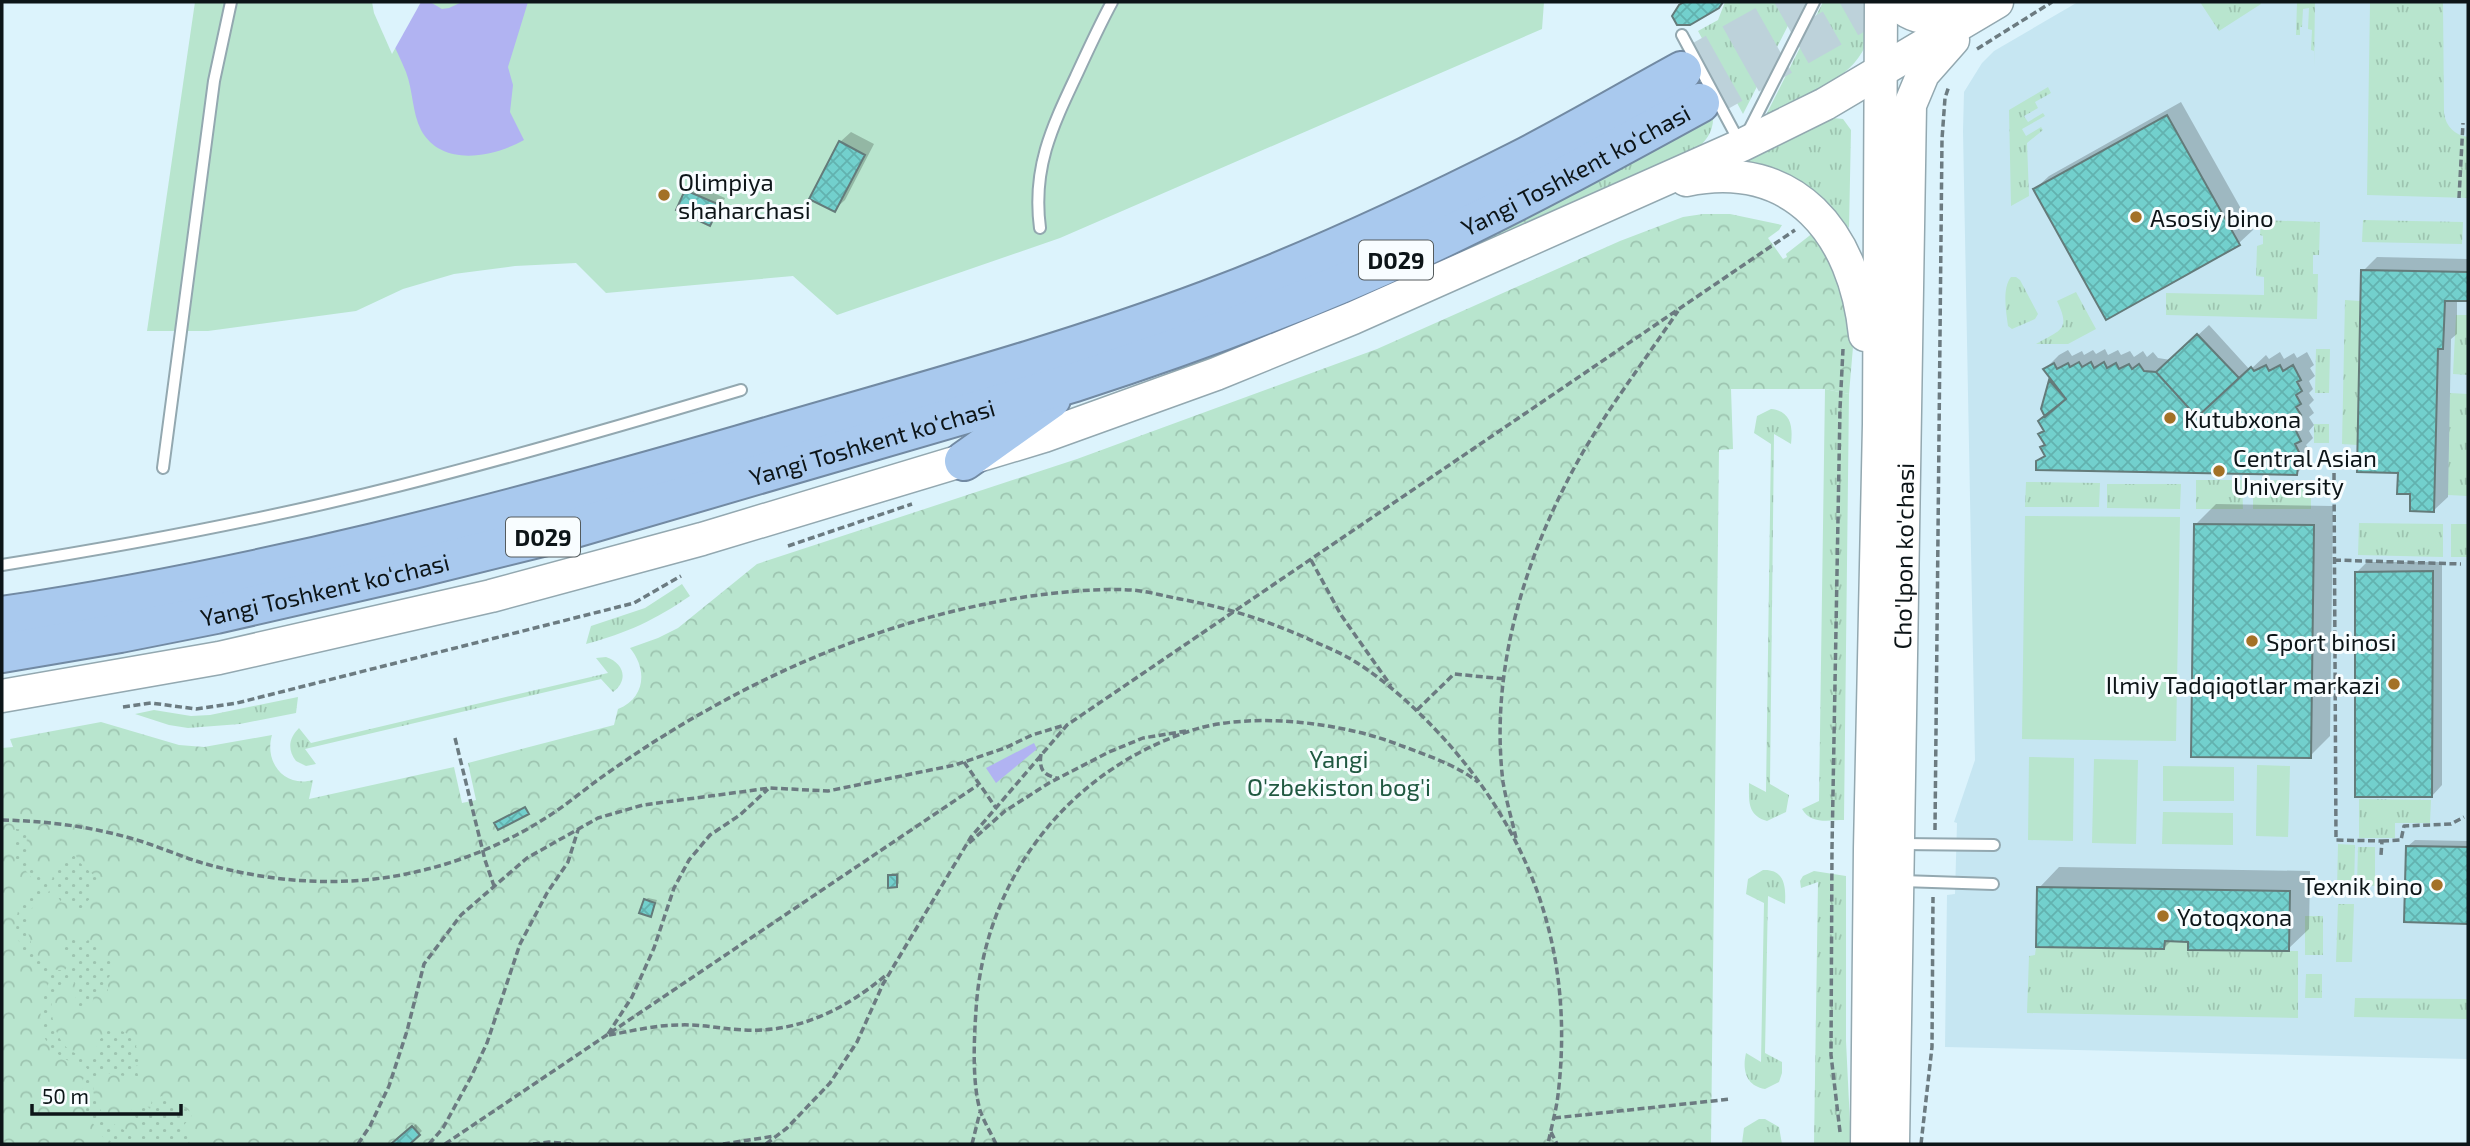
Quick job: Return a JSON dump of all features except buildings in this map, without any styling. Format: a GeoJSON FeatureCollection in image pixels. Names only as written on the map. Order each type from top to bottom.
{"type":"FeatureCollection","features":[{"type":"Feature","properties":{"kind":"highway","name":"Yangi Toshkent ko‘chasi"},"geometry":{"type":"LineString","coordinates":[[2,653],[120,634],[216,614],[528,540],[626,514],[1076,382],[1222,333],[1363,275],[1479,221],[1688,70]]}},
{"type":"Feature","properties":{"kind":"highway","name":"Yangi Toshkent ko‘chasi"},"geometry":{"type":"LineString","coordinates":[[2,616],[116,597],[311,557],[546,500],[1060,351],[1205,301],[1334,248],[1521,159],[1688,70]]}},
{"type":"Feature","properties":{"kind":"highway"},"geometry":{"type":"LineString","coordinates":[[964,461],[1076,382]]}},
{"type":"Feature","properties":{"kind":"main road","name":"Cho'lpon ko'chasi"},"geometry":{"type":"LineString","coordinates":[[1881,2],[1877,527],[1893,1144]]}},
{"type":"Feature","properties":{"kind":"main road"},"geometry":{"type":"LineString","coordinates":[[1895,2],[1909,13],[1934,19],[1962,14],[1997,2]]}},
{"type":"Feature","properties":{"kind":"main road"},"geometry":{"type":"LineString","coordinates":[[2,696],[219,659],[421,614],[666,549],[964,461],[1092,419],[1266,354],[1403,298],[1742,145],[1825,104],[1997,2]]}},
{"type":"Feature","properties":{"kind":"main road","name":"Cho'lpon ko'chasi"},"geometry":{"type":"LineString","coordinates":[[1867,1144],[1885,857],[1910,105],[1919,81],[1934,60],[1997,2]]}},
{"type":"Feature","properties":{"kind":"main road"},"geometry":{"type":"LineString","coordinates":[[1621,200],[1688,180],[1723,175],[1740,176],[1757,179],[1784,190],[1808,206],[1825,226],[1844,258],[1860,300],[1865,335],[1865,380],[1877,527]]}},
{"type":"Feature","properties":{"kind":"lane"},"geometry":{"type":"LineString","coordinates":[[163,468],[214,81],[231,2]]}},
{"type":"Feature","properties":{"kind":"lane"},"geometry":{"type":"LineString","coordinates":[[1040,228],[1038,187],[1044,151],[1056,117],[1112,2]]}},
{"type":"Feature","properties":{"kind":"lane"},"geometry":{"type":"LineString","coordinates":[[1688,70],[1742,145],[1814,2]]}},
{"type":"Feature","properties":{"kind":"lane"},"geometry":{"type":"LineString","coordinates":[[2,565],[222,526],[385,489],[569,441],[741,390]]}},
{"type":"Feature","properties":{"kind":"lane"},"geometry":{"type":"LineString","coordinates":[[1885,857],[1934,845],[1994,845]]}},
{"type":"Feature","properties":{"kind":"lane"},"geometry":{"type":"LineString","coordinates":[[1885,857],[1933,881],[1993,884]]}},
{"type":"Feature","properties":{"kind":"path"},"geometry":{"type":"LineString","coordinates":[[1974,51],[2052,2]]}},
{"type":"Feature","properties":{"kind":"path"},"geometry":{"type":"LineString","coordinates":[[1934,845],[1942,139],[1945,98],[1950,83]]}},
{"type":"Feature","properties":{"kind":"path"},"geometry":{"type":"LineString","coordinates":[[2459,198],[2463,123]]}},
{"type":"Feature","properties":{"kind":"path"},"geometry":{"type":"LineString","coordinates":[[1790,222],[1805,236]]}},
{"type":"Feature","properties":{"kind":"path"},"geometry":{"type":"LineString","coordinates":[[766,1144],[830,1083],[857,1042],[891,971],[965,846],[1067,725],[1797,228]]}},
{"type":"Feature","properties":{"kind":"path"},"geometry":{"type":"LineString","coordinates":[[1518,845],[1503,782],[1501,719],[1505,680],[1523,583],[1545,527],[1584,451],[1679,309]]}},
{"type":"Feature","properties":{"kind":"path"},"geometry":{"type":"LineString","coordinates":[[1841,1144],[1832,1055],[1832,848],[1844,339]]}},
{"type":"Feature","properties":{"kind":"path"},"geometry":{"type":"LineString","coordinates":[[2334,473],[2336,840],[2401,840],[2404,826],[2451,824],[2464,817]]}},
{"type":"Feature","properties":{"kind":"path"},"geometry":{"type":"LineString","coordinates":[[788,546],[917,503]]}},
{"type":"Feature","properties":{"kind":"path"},"geometry":{"type":"LineString","coordinates":[[1310,559],[1341,615],[1394,691]]}},
{"type":"Feature","properties":{"kind":"path"},"geometry":{"type":"LineString","coordinates":[[2334,560],[2461,564]]}},
{"type":"Feature","properties":{"kind":"path"},"geometry":{"type":"LineString","coordinates":[[123,707],[151,703],[196,709],[237,703],[624,606],[681,576]]}},
{"type":"Feature","properties":{"kind":"path"},"geometry":{"type":"LineString","coordinates":[[2,820],[66,824],[130,838],[206,864],[262,876],[313,883],[363,881],[455,862],[516,835],[704,712],[794,665],[897,626],[983,603],[1068,591],[1131,590],[1235,610],[1274,623],[1352,660],[1417,710],[1484,787],[1518,845],[1547,919],[1558,981],[1561,1048],[1558,1099],[1548,1144]]}},
{"type":"Feature","properties":{"kind":"path"},"geometry":{"type":"LineString","coordinates":[[1417,710],[1454,674],[1505,680]]}},
{"type":"Feature","properties":{"kind":"path"},"geometry":{"type":"LineString","coordinates":[[965,846],[1005,811],[1109,752],[1143,738],[1245,721],[1326,726],[1364,732],[1464,771],[1484,787]]}},
{"type":"Feature","properties":{"kind":"path"},"geometry":{"type":"LineString","coordinates":[[358,1144],[389,1086],[407,1031],[424,964],[461,915],[527,859],[598,818],[643,805],[770,788],[828,791],[964,762],[1005,748],[1032,735],[1067,725]]}},
{"type":"Feature","properties":{"kind":"path"},"geometry":{"type":"LineString","coordinates":[[996,1144],[980,1110],[975,1028],[977,987],[991,923],[1032,845],[1079,795],[1118,766],[1195,729]]}},
{"type":"Feature","properties":{"kind":"path"},"geometry":{"type":"LineString","coordinates":[[455,738],[482,850],[495,886]]}},
{"type":"Feature","properties":{"kind":"path"},"geometry":{"type":"LineString","coordinates":[[1041,754],[1040,766],[1044,773],[1059,778]]}},
{"type":"Feature","properties":{"kind":"path"},"geometry":{"type":"LineString","coordinates":[[964,762],[996,808]]}},
{"type":"Feature","properties":{"kind":"path"},"geometry":{"type":"LineString","coordinates":[[445,1144],[978,785]]}},
{"type":"Feature","properties":{"kind":"path"},"geometry":{"type":"LineString","coordinates":[[607,1035],[632,997],[654,948],[674,888],[689,860],[710,835],[740,815],[770,788]]}},
{"type":"Feature","properties":{"kind":"path"},"geometry":{"type":"LineString","coordinates":[[429,1144],[443,1128],[471,1077],[487,1043],[520,944],[547,893],[568,862],[578,830]]}},
{"type":"Feature","properties":{"kind":"path"},"geometry":{"type":"LineString","coordinates":[[2381,855],[2382,842]]}},
{"type":"Feature","properties":{"kind":"path"},"geometry":{"type":"LineString","coordinates":[[1921,1144],[1932,1047],[1933,881]]}},
{"type":"Feature","properties":{"kind":"path"},"geometry":{"type":"LineString","coordinates":[[607,1035],[675,1025],[745,1031],[788,1027],[835,1012],[891,971]]}},
{"type":"Feature","properties":{"kind":"path"},"geometry":{"type":"LineString","coordinates":[[1554,1118],[1731,1099]]}},
{"type":"Feature","properties":{"kind":"path"},"geometry":{"type":"LineString","coordinates":[[972,1144],[980,1110]]}},
{"type":"Feature","properties":{"kind":"path"},"geometry":{"type":"LineString","coordinates":[[1551,1130],[1557,1144]]}},
{"type":"Feature","properties":{"kind":"path"},"geometry":{"type":"LineString","coordinates":[[723,1144],[777,1136]]}},
{"type":"Feature","properties":{"kind":"path"},"geometry":{"type":"LineString","coordinates":[[533,1144],[572,1144]]}},
{"type":"Feature","properties":{"kind":"shaded area","name":"Central Asian University"},"geometry":{"type":"Polygon","coordinates":[[[2078,2],[2468,2],[2468,1059],[1945,1047],[1947,895],[1955,894],[1957,823],[1954,822],[1975,760],[1964,92],[1982,63],[1994,51],[2078,2]]]}},
{"type":"Feature","properties":{"kind":"green space","name":"Olimpiya shaharchasi"},"geometry":{"type":"Polygon","coordinates":[[[195,2],[1544,2],[1542,29],[1060,238],[837,315],[793,276],[606,293],[576,263],[515,266],[454,274],[403,289],[356,311],[208,331],[147,331],[195,2]]]}},
{"type":"Feature","properties":{"kind":"green space"},"geometry":{"type":"Polygon","coordinates":[[[1725,2],[1800,2],[1743,114],[1698,31],[1718,20],[1725,2]]]}},
{"type":"Feature","properties":{"kind":"green space"},"geometry":{"type":"Polygon","coordinates":[[[1823,2],[1868,2],[1868,35],[1861,54],[1839,77],[1824,87],[1765,117],[1823,2]]]}},
{"type":"Feature","properties":{"kind":"green space"},"geometry":{"type":"Polygon","coordinates":[[[2200,2],[2260,2],[2261,4],[2219,31],[2200,2]]]}},
{"type":"Feature","properties":{"kind":"green space"},"geometry":{"type":"Polygon","coordinates":[[[2297,2],[2315,2],[2314,67],[2312,30],[2308,29],[2309,8],[2303,9],[2300,35],[2296,35],[2297,2]]]}},
{"type":"Feature","properties":{"kind":"green space"},"geometry":{"type":"Polygon","coordinates":[[[2370,2],[2443,2],[2444,113],[2452,130],[2468,137],[2468,198],[2367,195],[2370,2]]]}},
{"type":"Feature","properties":{"kind":"green space"},"geometry":{"type":"Polygon","coordinates":[[[1680,53],[1713,116],[1708,136],[1694,151],[1402,284],[1174,375],[1171,369],[1338,306],[1462,251],[1592,183],[1674,56],[1680,53]]]}},
{"type":"Feature","properties":{"kind":"green space"},"geometry":{"type":"Polygon","coordinates":[[[2048,87],[2051,93],[2035,102],[2038,108],[2024,116],[2028,122],[2043,113],[2045,116],[2022,129],[2026,136],[2041,127],[2043,130],[2027,143],[2029,196],[2011,206],[2009,110],[2048,87]]]}},
{"type":"Feature","properties":{"kind":"green space"},"geometry":{"type":"Polygon","coordinates":[[[1833,118],[1843,119],[1851,130],[1849,228],[1814,194],[1777,176],[1744,165],[1748,159],[1833,118]]]}},
{"type":"Feature","properties":{"kind":"green space","name":"Yangi O'zbekiston bog'i"},"geometry":{"type":"Polygon","coordinates":[[[1730,214],[1782,225],[1768,238],[1783,259],[1818,229],[1834,252],[1854,335],[1849,394],[1825,389],[1731,389],[1733,449],[1719,450],[1711,1144],[2,1144],[2,748],[13,747],[10,739],[101,722],[179,745],[204,747],[272,735],[271,755],[279,771],[293,780],[313,780],[309,799],[454,767],[462,803],[476,800],[468,763],[614,725],[618,709],[634,698],[641,683],[640,665],[630,648],[678,628],[757,564],[1077,459],[1377,349],[1620,241],[1683,217],[1730,214]]]}},
{"type":"Feature","properties":{"kind":"green space"},"geometry":{"type":"Polygon","coordinates":[[[2261,220],[2320,222],[2319,255],[2313,255],[2313,274],[2318,274],[2317,319],[2166,315],[2166,293],[2264,295],[2264,277],[2256,276],[2257,246],[2263,244],[2263,236],[2260,235],[2261,220]]]}},
{"type":"Feature","properties":{"kind":"green space"},"geometry":{"type":"Polygon","coordinates":[[[2363,220],[2463,222],[2462,244],[2362,242],[2363,220]]]}},
{"type":"Feature","properties":{"kind":"green space"},"geometry":{"type":"Polygon","coordinates":[[[2011,277],[2020,280],[2038,314],[2035,319],[2012,329],[2008,326],[2005,300],[2006,287],[2011,277]]]}},
{"type":"Feature","properties":{"kind":"green space"},"geometry":{"type":"Polygon","coordinates":[[[2076,292],[2096,329],[2068,344],[2036,344],[2061,328],[2063,318],[2057,301],[2076,292]]]}},
{"type":"Feature","properties":{"kind":"green space"},"geometry":{"type":"Polygon","coordinates":[[[2345,300],[2360,301],[2357,445],[2342,444],[2345,300]]]}},
{"type":"Feature","properties":{"kind":"green space"},"geometry":{"type":"Polygon","coordinates":[[[2456,315],[2468,315],[2468,375],[2453,374],[2456,315]]]}},
{"type":"Feature","properties":{"kind":"green space"},"geometry":{"type":"Polygon","coordinates":[[[2316,349],[2330,349],[2329,393],[2315,393],[2316,349]]]}},
{"type":"Feature","properties":{"kind":"green space"},"geometry":{"type":"Polygon","coordinates":[[[1825,389],[1849,394],[1844,820],[1826,821],[1815,820],[1802,809],[1819,801],[1825,389]]]}},
{"type":"Feature","properties":{"kind":"green space"},"geometry":{"type":"Polygon","coordinates":[[[2450,393],[2468,394],[2468,496],[2448,495],[2450,393]]]}},
{"type":"Feature","properties":{"kind":"green space"},"geometry":{"type":"Polygon","coordinates":[[[1771,409],[1787,416],[1792,431],[1791,444],[1774,434],[1770,784],[1789,795],[1786,812],[1767,821],[1756,815],[1750,806],[1749,783],[1766,792],[1771,444],[1754,433],[1757,416],[1771,409]]]}},
{"type":"Feature","properties":{"kind":"green space"},"geometry":{"type":"Polygon","coordinates":[[[2314,424],[2329,424],[2329,443],[2314,443],[2314,424]]]}},
{"type":"Feature","properties":{"kind":"green space"},"geometry":{"type":"Polygon","coordinates":[[[2196,480],[2242,480],[2243,509],[2196,509],[2196,480]]]}},
{"type":"Feature","properties":{"kind":"green space"},"geometry":{"type":"Polygon","coordinates":[[[2253,480],[2311,481],[2311,509],[2253,509],[2253,480]]]}},
{"type":"Feature","properties":{"kind":"green space"},"geometry":{"type":"Polygon","coordinates":[[[2026,482],[2100,483],[2099,507],[2025,507],[2026,482]]]}},
{"type":"Feature","properties":{"kind":"green space"},"geometry":{"type":"Polygon","coordinates":[[[2107,484],[2181,484],[2180,509],[2107,508],[2107,484]]]}},
{"type":"Feature","properties":{"kind":"green space"},"geometry":{"type":"Polygon","coordinates":[[[2025,516],[2180,517],[2176,741],[2022,739],[2025,516]]]}},
{"type":"Feature","properties":{"kind":"green space"},"geometry":{"type":"Polygon","coordinates":[[[2359,523],[2443,524],[2443,557],[2358,555],[2359,523]]]}},
{"type":"Feature","properties":{"kind":"green space"},"geometry":{"type":"Polygon","coordinates":[[[2451,524],[2468,524],[2468,557],[2451,557],[2451,524]]]}},
{"type":"Feature","properties":{"kind":"green space"},"geometry":{"type":"Polygon","coordinates":[[[682,584],[690,596],[677,605],[640,625],[586,644],[591,626],[645,608],[682,584]]]}},
{"type":"Feature","properties":{"kind":"green space"},"geometry":{"type":"Polygon","coordinates":[[[606,657],[617,663],[623,677],[613,692],[601,679],[305,749],[316,764],[306,766],[296,761],[291,752],[291,740],[299,728],[311,743],[608,673],[596,658],[606,657]]]}},
{"type":"Feature","properties":{"kind":"green space"},"geometry":{"type":"Polygon","coordinates":[[[298,697],[296,713],[240,724],[188,728],[135,714],[154,710],[191,716],[210,715],[298,697]]]}},
{"type":"Feature","properties":{"kind":"green space"},"geometry":{"type":"Polygon","coordinates":[[[2029,757],[2074,758],[2073,841],[2028,840],[2029,757]]]}},
{"type":"Feature","properties":{"kind":"green space"},"geometry":{"type":"Polygon","coordinates":[[[2094,759],[2138,760],[2136,844],[2092,843],[2094,759]]]}},
{"type":"Feature","properties":{"kind":"green space"},"geometry":{"type":"Polygon","coordinates":[[[2257,765],[2290,766],[2288,837],[2256,836],[2257,765]]]}},
{"type":"Feature","properties":{"kind":"green space"},"geometry":{"type":"Polygon","coordinates":[[[2163,766],[2234,767],[2234,801],[2163,801],[2163,766]]]}},
{"type":"Feature","properties":{"kind":"green space"},"geometry":{"type":"Polygon","coordinates":[[[2359,799],[2431,800],[2430,823],[2395,823],[2395,838],[2359,838],[2359,799]]]}},
{"type":"Feature","properties":{"kind":"green space"},"geometry":{"type":"Polygon","coordinates":[[[2163,812],[2233,813],[2233,845],[2162,844],[2163,812]]]}},
{"type":"Feature","properties":{"kind":"green space"},"geometry":{"type":"Polygon","coordinates":[[[16,829],[28,830],[30,861],[44,876],[52,880],[56,871],[70,860],[75,852],[78,861],[98,879],[94,883],[91,898],[84,904],[80,914],[74,905],[61,902],[53,889],[34,905],[30,912],[30,941],[47,966],[65,970],[71,961],[61,951],[61,945],[70,938],[80,947],[88,940],[98,945],[97,957],[110,960],[111,963],[111,974],[105,981],[108,990],[105,994],[94,994],[92,1006],[87,1009],[80,1009],[75,1001],[76,986],[73,981],[63,983],[56,989],[52,1008],[60,1040],[72,1051],[92,1059],[96,1056],[97,1043],[108,1029],[105,1023],[111,1025],[116,1032],[122,1031],[139,1040],[136,1046],[140,1063],[136,1066],[140,1084],[101,1069],[94,1081],[98,1105],[116,1125],[139,1133],[150,1130],[138,1122],[131,1108],[143,1102],[150,1109],[152,1100],[162,1096],[172,1108],[179,1104],[192,1113],[183,1126],[195,1135],[187,1144],[116,1144],[103,1137],[86,1114],[82,1083],[87,1068],[58,1054],[43,1035],[41,1010],[50,980],[26,956],[17,934],[18,911],[23,900],[37,884],[14,857],[16,829]]]}},
{"type":"Feature","properties":{"kind":"green space"},"geometry":{"type":"Polygon","coordinates":[[[2338,844],[2355,845],[2354,890],[2337,890],[2338,844]]]}},
{"type":"Feature","properties":{"kind":"green space"},"geometry":{"type":"Polygon","coordinates":[[[2358,847],[2375,847],[2375,886],[2357,885],[2358,847]]]}},
{"type":"Feature","properties":{"kind":"green space"},"geometry":{"type":"Polygon","coordinates":[[[1763,870],[1776,872],[1780,876],[1785,898],[1785,904],[1768,896],[1765,1053],[1782,1062],[1782,1073],[1779,1082],[1765,1089],[1753,1084],[1745,1071],[1746,1053],[1761,1062],[1764,903],[1746,894],[1748,879],[1763,870]]]}},
{"type":"Feature","properties":{"kind":"green space"},"geometry":{"type":"Polygon","coordinates":[[[1814,871],[1846,876],[1846,1041],[1851,1144],[1814,1144],[1818,882],[1801,888],[1800,881],[1803,876],[1814,871]]]}},
{"type":"Feature","properties":{"kind":"green space"},"geometry":{"type":"Polygon","coordinates":[[[2338,904],[2354,904],[2352,962],[2336,962],[2338,904]]]}},
{"type":"Feature","properties":{"kind":"green space"},"geometry":{"type":"Polygon","coordinates":[[[2305,916],[2323,916],[2323,955],[2305,955],[2305,916]]]}},
{"type":"Feature","properties":{"kind":"green space"},"geometry":{"type":"Polygon","coordinates":[[[2165,941],[2188,942],[2189,950],[2298,951],[2298,1018],[2027,1013],[2029,956],[2035,955],[2036,947],[2164,949],[2165,941]]]}},
{"type":"Feature","properties":{"kind":"green space"},"geometry":{"type":"Polygon","coordinates":[[[2306,974],[2322,974],[2322,998],[2305,998],[2306,974]]]}},
{"type":"Feature","properties":{"kind":"green space"},"geometry":{"type":"Polygon","coordinates":[[[2355,998],[2468,999],[2468,1019],[2354,1017],[2355,998]]]}},
{"type":"Feature","properties":{"kind":"green space"},"geometry":{"type":"Polygon","coordinates":[[[1759,1119],[1765,1119],[1779,1127],[1782,1144],[1742,1143],[1744,1128],[1759,1119]]]}},
{"type":"Feature","properties":{"kind":"water"},"geometry":{"type":"Polygon","coordinates":[[[375,2],[430,2],[442,9],[462,2],[528,2],[508,67],[513,85],[510,112],[524,140],[498,151],[469,156],[442,150],[430,142],[418,123],[406,72],[375,2]]]}},
{"type":"Feature","properties":{"kind":"water"},"geometry":{"type":"Polygon","coordinates":[[[1034,743],[1037,749],[996,783],[986,768],[1034,743]]]}},
{"type":"Feature","properties":{"kind":"pier"},"geometry":{"type":"Polygon","coordinates":[[[372,2],[421,2],[392,54],[374,13],[372,2]]]}},
{"type":"Feature","properties":{"kind":"tunnel"},"geometry":{"type":"LineString","coordinates":[[1682,71],[1805,2]]}},
{"type":"Feature","properties":{"kind":"tunnel"},"geometry":{"type":"LineString","coordinates":[[1700,103],[1878,2]]}},
{"type":"Feature","properties":{"kind":"place","name":"Olimpiya shaharchasi"},"geometry":{"type":"Point","coordinates":[664,195]}},
{"type":"Feature","properties":{"kind":"place","name":"Asosiy bino"},"geometry":{"type":"Point","coordinates":[2136,217]}},
{"type":"Feature","properties":{"kind":"place","name":"Kutubxona"},"geometry":{"type":"Point","coordinates":[2170,418]}},
{"type":"Feature","properties":{"kind":"place","name":"Central Asian University"},"geometry":{"type":"Point","coordinates":[2219,471]}},
{"type":"Feature","properties":{"kind":"place","name":"Sport binosi"},"geometry":{"type":"Point","coordinates":[2252,641]}},
{"type":"Feature","properties":{"kind":"place","name":"Ilmiy Tadqiqotlar markazi"},"geometry":{"type":"Point","coordinates":[2394,684]}},
{"type":"Feature","properties":{"kind":"place","name":"Texnik bino"},"geometry":{"type":"Point","coordinates":[2437,885]}},
{"type":"Feature","properties":{"kind":"place","name":"Yotoqxona"},"geometry":{"type":"Point","coordinates":[2163,916]}}]}
